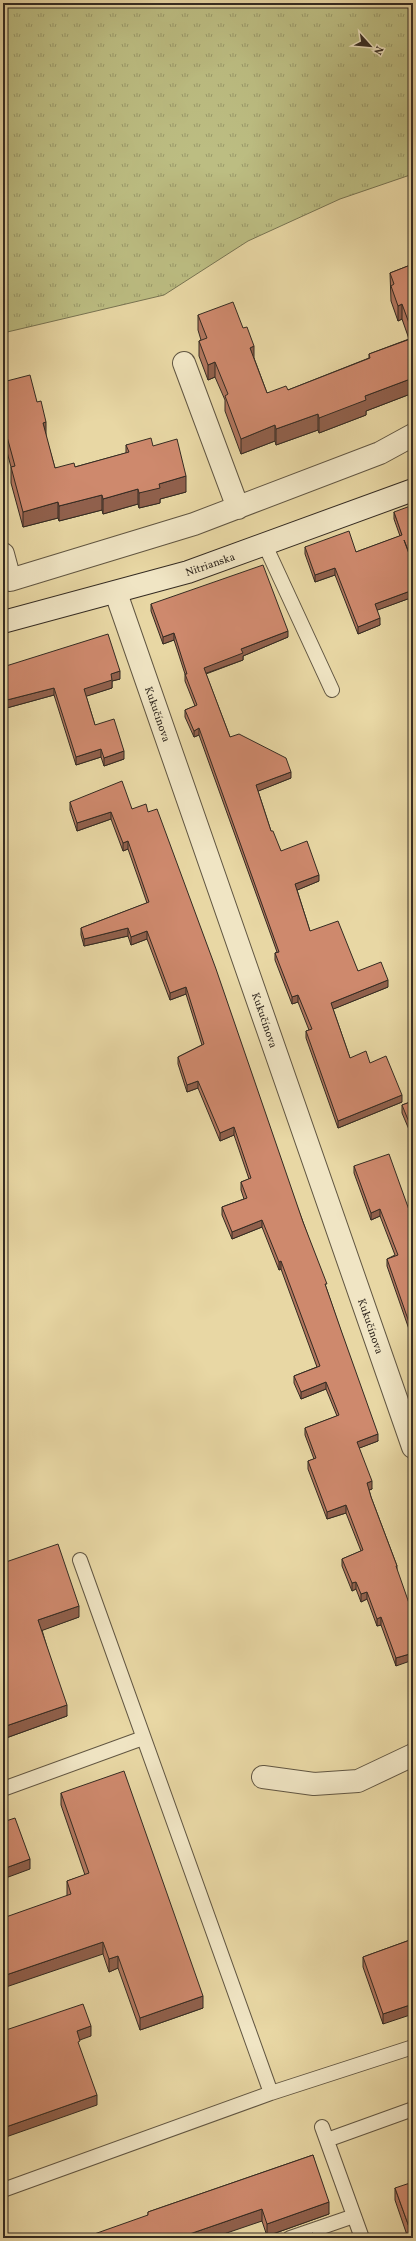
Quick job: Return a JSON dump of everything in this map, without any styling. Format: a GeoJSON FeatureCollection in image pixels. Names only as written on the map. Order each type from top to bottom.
{"type":"FeatureCollection","features":[{"type":"Feature","properties":{"kind":"street"},"geometry":{"type":"LineString","coordinates":[[184,363],[238,508]]}},
{"type":"Feature","properties":{"kind":"street"},"geometry":{"type":"LineString","coordinates":[[3,554],[10,580],[194,524],[380,453],[413,435]]}},
{"type":"Feature","properties":{"kind":"street","name":"Nitrianska"},"geometry":{"type":"LineString","coordinates":[[3,622],[116,593],[188,572],[413,490]]}},
{"type":"Feature","properties":{"kind":"street","name":"Kukučínova"},"geometry":{"type":"LineString","coordinates":[[116,593],[413,1447]]}},
{"type":"Feature","properties":{"kind":"street"},"geometry":{"type":"LineString","coordinates":[[263,1777],[314,1784],[358,1781],[413,1755]]}},
{"type":"Feature","properties":{"kind":"lane"},"geometry":{"type":"LineString","coordinates":[[265,545],[332,690]]}},
{"type":"Feature","properties":{"kind":"lane"},"geometry":{"type":"LineString","coordinates":[[80,1560],[271,2093]]}},
{"type":"Feature","properties":{"kind":"lane"},"geometry":{"type":"LineString","coordinates":[[3,1788],[143,1738]]}},
{"type":"Feature","properties":{"kind":"lane"},"geometry":{"type":"LineString","coordinates":[[3,2190],[271,2093],[413,2047]]}},
{"type":"Feature","properties":{"kind":"lane"},"geometry":{"type":"LineString","coordinates":[[362,2238],[325,2134],[413,2109]]}},
{"type":"Feature","properties":{"kind":"lane"},"geometry":{"type":"LineString","coordinates":[[290,2238],[354,2216]]}},
{"type":"Feature","properties":{"kind":"green space"},"geometry":{"type":"Polygon","coordinates":[[[3,3],[413,3],[413,174],[340,199],[248,241],[164,295],[3,333],[3,3]]]}},
{"type":"Feature","properties":{"kind":"building"},"geometry":{"type":"Polygon","coordinates":[[[413,264],[413,334],[402,304],[398,306],[391,286],[394,284],[390,273],[413,264]]]}},
{"type":"Feature","properties":{"kind":"building"},"geometry":{"type":"Polygon","coordinates":[[[233,302],[243,328],[247,327],[254,346],[250,348],[267,393],[286,386],[288,390],[370,358],[369,354],[413,338],[413,378],[365,396],[366,400],[319,418],[318,414],[276,429],[275,425],[241,439],[225,396],[228,394],[215,362],[208,365],[199,341],[207,338],[198,315],[233,302]]]}},
{"type":"Feature","properties":{"kind":"building"},"geometry":{"type":"Polygon","coordinates":[[[30,375],[37,402],[41,401],[46,422],[43,423],[55,468],[74,463],[75,467],[129,452],[126,445],[151,438],[153,446],[177,439],[186,476],[159,484],[160,488],[139,493],[138,489],[103,499],[102,495],[59,506],[58,502],[23,512],[11,467],[15,466],[6,433],[3,434],[3,382],[30,375]]]}},
{"type":"Feature","properties":{"kind":"building"},"geometry":{"type":"Polygon","coordinates":[[[413,505],[413,548],[408,550],[404,540],[413,565],[413,590],[375,604],[380,618],[358,627],[335,568],[315,575],[305,547],[349,531],[356,552],[402,535],[394,512],[413,505]]]}},
{"type":"Feature","properties":{"kind":"building"},"geometry":{"type":"Polygon","coordinates":[[[263,565],[288,631],[241,649],[243,653],[204,668],[230,737],[239,734],[286,758],[291,772],[256,785],[271,831],[273,831],[281,851],[307,841],[319,875],[295,884],[310,931],[338,921],[358,971],[381,962],[388,980],[331,1003],[350,1058],[366,1051],[370,1063],[386,1056],[402,1095],[338,1121],[306,1031],[312,1029],[298,995],[292,997],[275,953],[279,952],[199,728],[194,731],[185,710],[197,705],[185,674],[187,674],[174,633],[163,637],[151,604],[263,565]]]}},
{"type":"Feature","properties":{"kind":"building"},"geometry":{"type":"Polygon","coordinates":[[[108,634],[120,671],[111,674],[112,680],[84,689],[95,725],[114,719],[124,751],[104,758],[101,749],[76,757],[54,688],[3,701],[3,671],[7,669],[6,666],[108,634]]]}},
{"type":"Feature","properties":{"kind":"building"},"geometry":{"type":"Polygon","coordinates":[[[3,736],[7,748],[3,749],[3,736]]]}},
{"type":"Feature","properties":{"kind":"building"},"geometry":{"type":"Polygon","coordinates":[[[122,781],[132,809],[146,804],[148,812],[157,809],[216,969],[378,1434],[357,1442],[372,1481],[367,1483],[371,1497],[397,1566],[410,1606],[413,1605],[413,1653],[396,1658],[381,1617],[377,1619],[367,1592],[361,1594],[356,1582],[352,1583],[342,1559],[363,1550],[346,1505],[327,1512],[308,1461],[316,1458],[305,1428],[339,1415],[326,1382],[301,1392],[294,1376],[320,1366],[281,1261],[279,1262],[262,1220],[232,1232],[222,1207],[247,1198],[241,1182],[251,1178],[234,1127],[220,1133],[198,1081],[187,1085],[178,1057],[204,1044],[186,987],[170,993],[147,931],[131,937],[128,928],[84,939],[81,928],[149,902],[128,841],[123,843],[111,812],[77,823],[70,802],[122,781]]]}},
{"type":"Feature","properties":{"kind":"building"},"geometry":{"type":"Polygon","coordinates":[[[413,1101],[413,1132],[402,1105],[413,1101]]]}},
{"type":"Feature","properties":{"kind":"building"},"geometry":{"type":"Polygon","coordinates":[[[389,1154],[413,1221],[413,1328],[411,1328],[387,1259],[398,1255],[380,1209],[371,1213],[354,1166],[389,1154]]]}},
{"type":"Feature","properties":{"kind":"building"},"geometry":{"type":"Polygon","coordinates":[[[58,1544],[79,1606],[38,1620],[67,1705],[6,1726],[3,1718],[3,1563],[58,1544]]]}},
{"type":"Feature","properties":{"kind":"building"},"geometry":{"type":"Polygon","coordinates":[[[124,1771],[203,1996],[140,2018],[118,1956],[109,1959],[103,1942],[3,1976],[3,1918],[71,1894],[67,1881],[89,1873],[61,1793],[124,1771]]]}},
{"type":"Feature","properties":{"kind":"building"},"geometry":{"type":"Polygon","coordinates":[[[15,1818],[30,1859],[3,1869],[3,1822],[15,1818]]]}},
{"type":"Feature","properties":{"kind":"building"},"geometry":{"type":"Polygon","coordinates":[[[410,1940],[413,1948],[413,2004],[383,2014],[363,1957],[410,1940]]]}},
{"type":"Feature","properties":{"kind":"building"},"geometry":{"type":"Polygon","coordinates":[[[83,2004],[91,2026],[77,2031],[80,2041],[78,2042],[97,2095],[3,2128],[3,2031],[83,2004]]]}},
{"type":"Feature","properties":{"kind":"building"},"geometry":{"type":"Polygon","coordinates":[[[313,2155],[329,2202],[267,2224],[262,2209],[178,2238],[83,2238],[148,2215],[148,2212],[313,2155]]]}},
{"type":"Feature","properties":{"kind":"building"},"geometry":{"type":"Polygon","coordinates":[[[413,2182],[413,2238],[395,2188],[413,2182]]]}},
{"type":"Feature","properties":{"kind":"building"},"geometry":{"type":"Polygon","coordinates":[[[312,2233],[324,2238],[308,2238],[312,2233]]]}}]}
